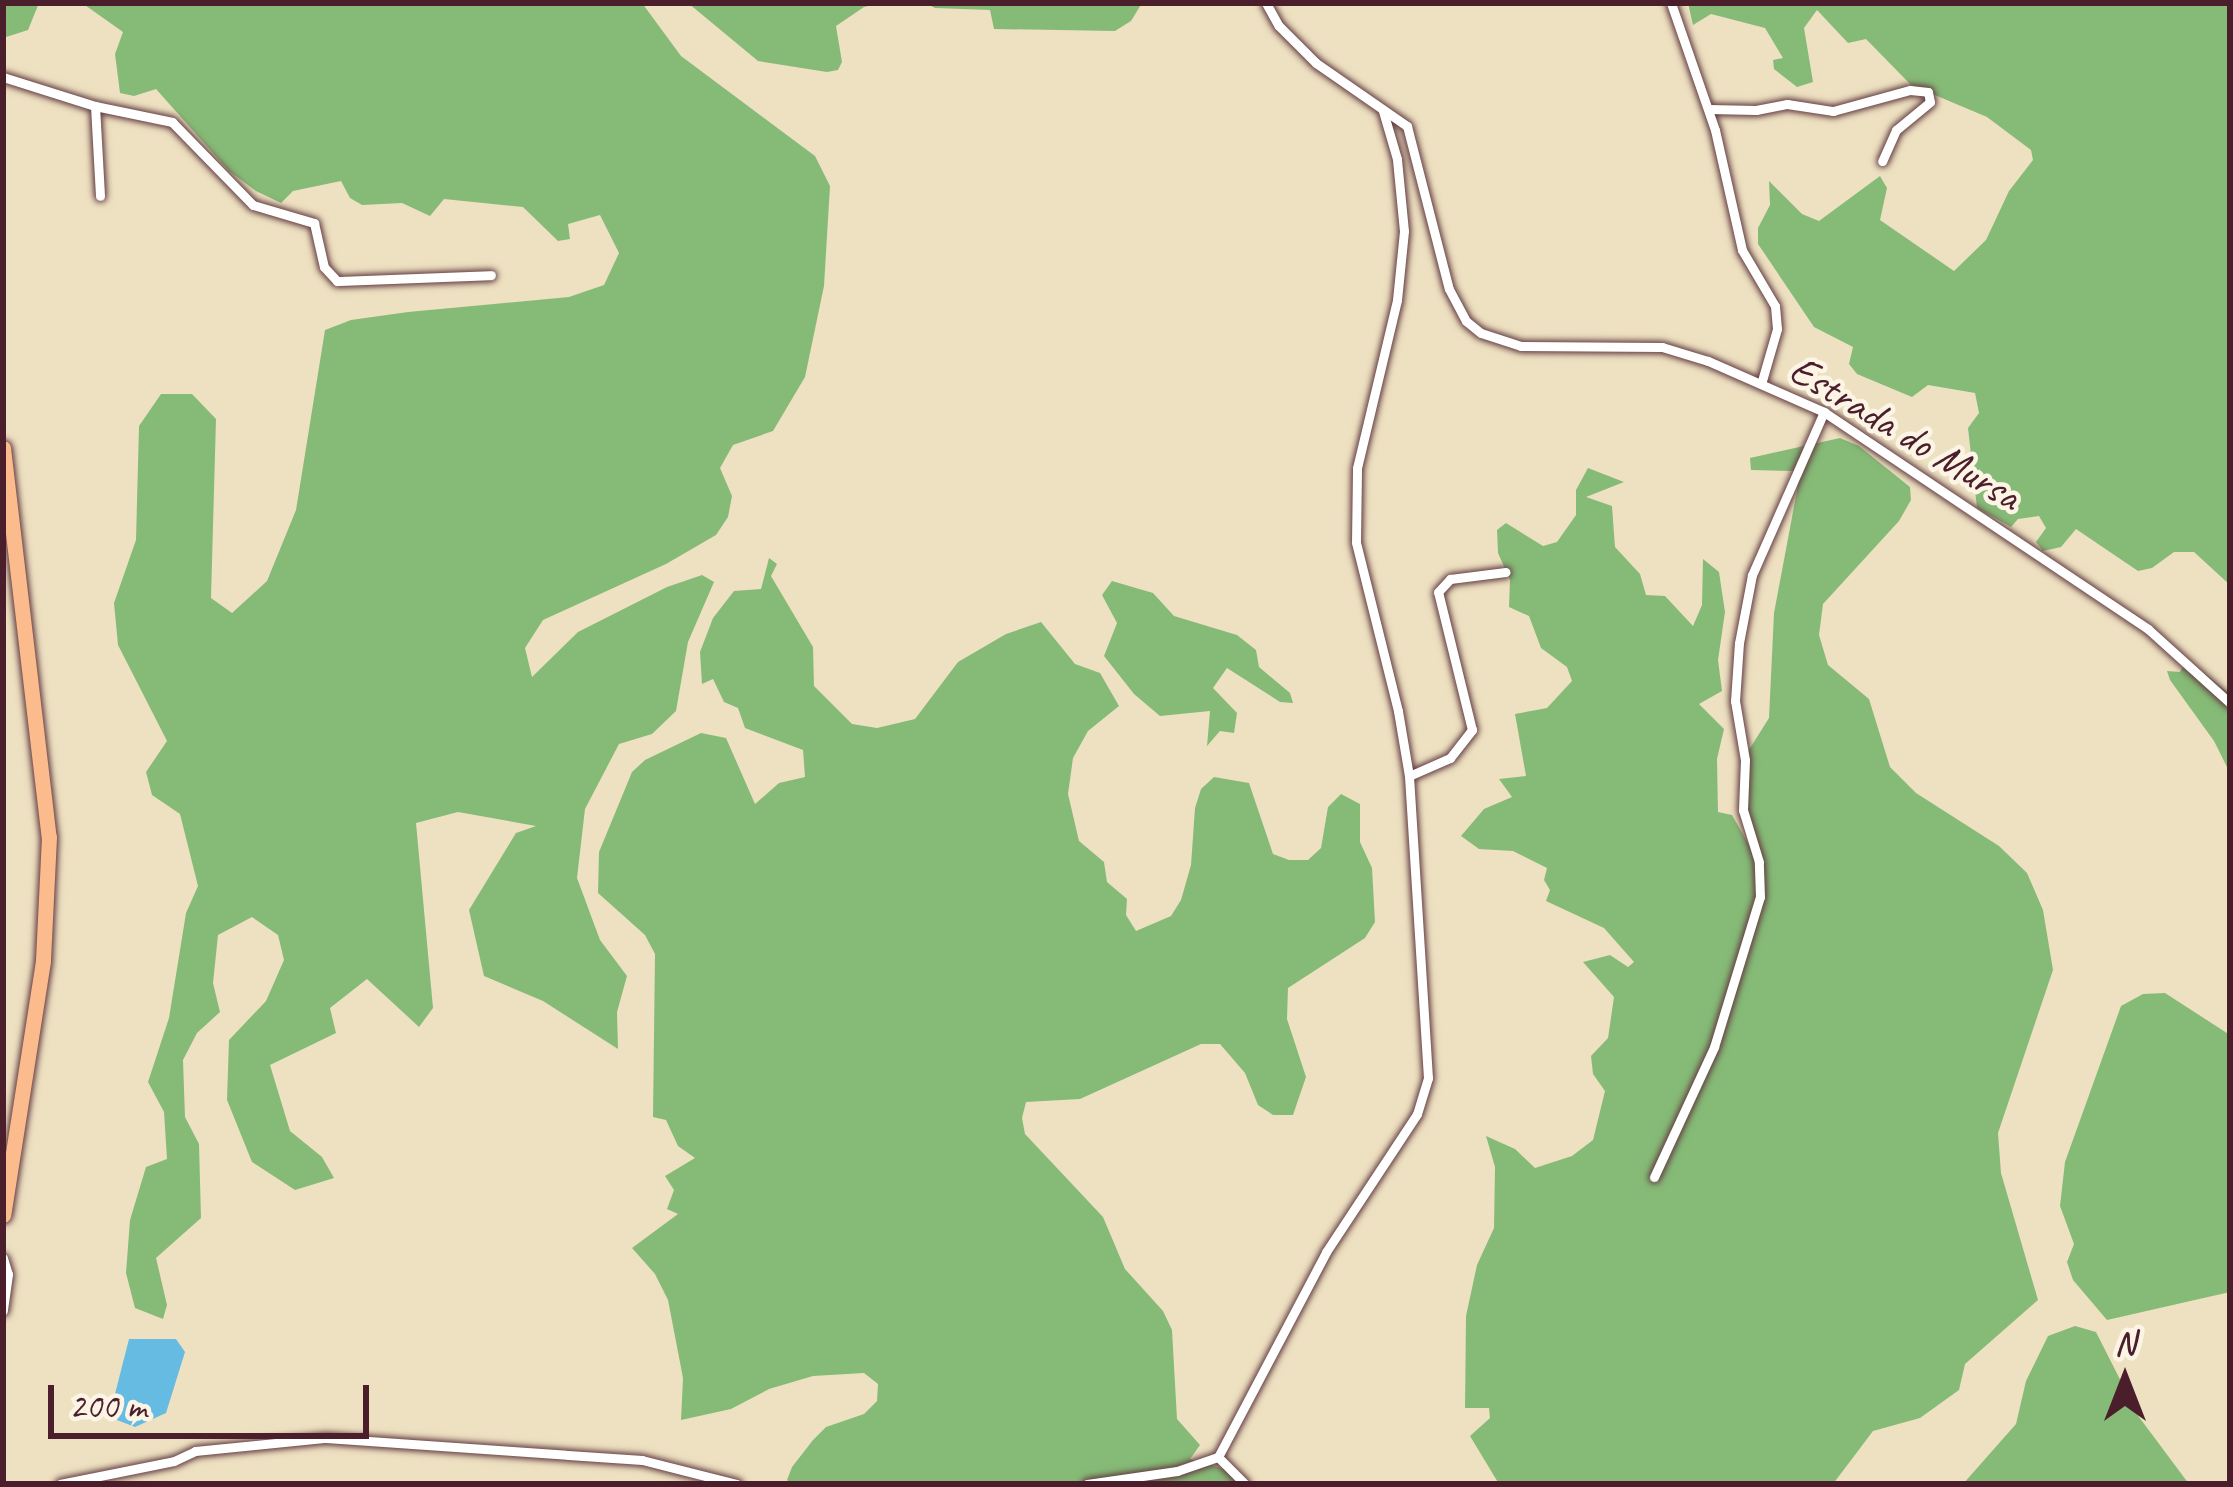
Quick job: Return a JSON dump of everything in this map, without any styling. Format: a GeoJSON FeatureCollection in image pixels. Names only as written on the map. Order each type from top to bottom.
{"type":"FeatureCollection","features":[{"type":"Feature","properties":{"kind":"main road"},"geometry":{"type":"LineString","coordinates":[[3,448],[49,837],[43,961],[3,1215]]}},
{"type":"Feature","properties":{"kind":"street","name":"Estrada do Mursa"},"geometry":{"type":"LineString","coordinates":[[1266,3],[1304,52],[1402,120],[1412,135],[1449,289],[1466,321],[1481,333],[1521,346],[1662,347],[1824,412],[2148,628],[2230,703]]}},
{"type":"Feature","properties":{"kind":"street"},"geometry":{"type":"LineString","coordinates":[[1671,3],[1709,109],[1742,250],[1775,306],[1777,329],[1761,384]]}},
{"type":"Feature","properties":{"kind":"street"},"geometry":{"type":"LineString","coordinates":[[3,76],[95,106],[172,122],[253,205],[314,223],[324,267],[338,281],[490,275]]}},
{"type":"Feature","properties":{"kind":"street"},"geometry":{"type":"LineString","coordinates":[[1709,109],[1756,110],[1787,104],[1833,111],[1910,90],[1928,92],[1930,102],[1896,130],[1882,161]]}},
{"type":"Feature","properties":{"kind":"street"},"geometry":{"type":"LineString","coordinates":[[95,106],[100,196]]}},
{"type":"Feature","properties":{"kind":"street"},"geometry":{"type":"LineString","coordinates":[[1088,1484],[1148,1477],[1218,1456],[1326,1252],[1424,1096],[1428,1057],[1408,776],[1398,711],[1360,571],[1354,502],[1362,432],[1402,265],[1401,180],[1383,111]]}},
{"type":"Feature","properties":{"kind":"street"},"geometry":{"type":"LineString","coordinates":[[1654,1177],[1714,1047],[1760,898],[1759,862],[1742,810],[1745,760],[1735,701],[1739,643],[1752,575],[1824,412]]}},
{"type":"Feature","properties":{"kind":"street"},"geometry":{"type":"LineString","coordinates":[[1408,776],[1450,758],[1472,730],[1446,640],[1438,592],[1450,579],[1506,572]]}},
{"type":"Feature","properties":{"kind":"street"},"geometry":{"type":"LineString","coordinates":[[3,1258],[8,1274],[3,1311]]}},
{"type":"Feature","properties":{"kind":"street"},"geometry":{"type":"LineString","coordinates":[[59,1484],[238,1444],[370,1438],[643,1460],[737,1484]]}},
{"type":"Feature","properties":{"kind":"street"},"geometry":{"type":"LineString","coordinates":[[1218,1456],[1245,1484]]}},
{"type":"Feature","properties":{"kind":"street"},"geometry":{"type":"LineString","coordinates":[[114,1474],[123,1484]]}},
{"type":"Feature","properties":{"kind":"green space"},"geometry":{"type":"Polygon","coordinates":[[[3,3],[39,3],[28,30],[3,38],[3,3]]]}},
{"type":"Feature","properties":{"kind":"green space"},"geometry":{"type":"Polygon","coordinates":[[[82,3],[642,3],[681,56],[815,156],[830,186],[824,286],[805,377],[773,431],[733,445],[720,468],[732,496],[728,517],[716,535],[666,564],[543,620],[525,648],[532,677],[578,632],[667,587],[702,575],[714,582],[688,642],[676,711],[652,734],[619,744],[585,809],[577,878],[600,940],[627,976],[617,1012],[618,1049],[543,1001],[484,976],[469,910],[516,833],[536,826],[458,812],[416,823],[433,1008],[419,1027],[367,979],[330,1008],[336,1033],[270,1065],[290,1131],[322,1157],[334,1178],[295,1190],[252,1162],[227,1100],[229,1040],[266,1001],[284,960],[278,935],[252,917],[218,935],[213,983],[220,1012],[197,1033],[183,1060],[185,1117],[199,1144],[201,1218],[156,1258],[167,1305],[163,1319],[135,1308],[126,1273],[130,1220],[146,1167],[167,1159],[164,1112],[148,1082],[169,1018],[186,913],[198,886],[180,814],[152,795],[146,772],[167,741],[118,645],[114,603],[136,540],[139,426],[161,394],[192,394],[216,419],[211,598],[232,613],[267,581],[296,510],[325,330],[351,320],[408,312],[569,297],[604,285],[619,253],[600,215],[568,224],[570,239],[558,241],[523,207],[444,199],[430,216],[402,203],[362,205],[350,198],[341,181],[293,191],[281,203],[229,171],[156,89],[134,96],[120,93],[115,54],[123,32],[82,3]]]}},
{"type":"Feature","properties":{"kind":"green space"},"geometry":{"type":"Polygon","coordinates":[[[688,3],[881,3],[864,7],[836,26],[842,62],[838,70],[827,72],[758,61],[688,3]]]}},
{"type":"Feature","properties":{"kind":"green space"},"geometry":{"type":"Polygon","coordinates":[[[926,3],[1142,3],[1131,21],[1115,31],[994,29],[990,10],[935,8],[926,3]]]}},
{"type":"Feature","properties":{"kind":"green space"},"geometry":{"type":"Polygon","coordinates":[[[1688,3],[2230,3],[2230,585],[2194,552],[2174,552],[2152,568],[2138,571],[2076,529],[2061,547],[2043,551],[2036,542],[2046,528],[2039,516],[2018,519],[2011,527],[1977,508],[1968,428],[1979,413],[1975,393],[1928,385],[1912,397],[1857,374],[1849,364],[1853,347],[1814,327],[1758,244],[1758,228],[1770,205],[1769,181],[1802,214],[1819,221],[1880,176],[1887,188],[1880,220],[1954,271],[1986,240],[2009,191],[2033,160],[2031,150],[1987,117],[1911,85],[1866,39],[1848,43],[1817,10],[1804,28],[1813,82],[1797,87],[1774,69],[1773,60],[1783,58],[1765,28],[1711,14],[1693,25],[1688,3]]]}},
{"type":"Feature","properties":{"kind":"green space"},"geometry":{"type":"Polygon","coordinates":[[[1840,438],[1859,446],[1910,487],[1911,500],[1899,521],[1823,604],[1819,635],[1828,665],[1869,699],[1890,767],[1916,793],[1999,846],[2027,873],[2043,910],[2053,970],[1998,1133],[2001,1173],[2038,1300],[1965,1364],[1959,1390],[1920,1418],[1873,1431],[1833,1484],[1499,1484],[1470,1436],[1490,1418],[1489,1408],[1465,1408],[1466,1316],[1477,1265],[1494,1228],[1495,1167],[1486,1136],[1515,1149],[1535,1168],[1572,1156],[1593,1140],[1605,1091],[1593,1074],[1591,1056],[1608,1038],[1614,997],[1583,962],[1610,955],[1628,967],[1634,962],[1604,928],[1546,901],[1550,890],[1544,880],[1547,868],[1513,851],[1479,849],[1461,836],[1484,809],[1512,797],[1499,779],[1526,776],[1515,714],[1547,708],[1572,681],[1567,667],[1541,648],[1529,616],[1509,607],[1510,580],[1498,553],[1497,530],[1506,523],[1543,546],[1557,542],[1576,515],[1576,490],[1588,468],[1624,482],[1586,497],[1612,506],[1615,547],[1640,574],[1646,595],[1665,596],[1693,626],[1702,605],[1703,559],[1719,572],[1725,612],[1718,660],[1722,691],[1699,704],[1724,729],[1717,759],[1718,812],[1732,815],[1749,845],[1760,848],[1746,812],[1747,753],[1769,718],[1774,613],[1799,480],[1794,471],[1751,470],[1750,458],[1840,438]]]}},
{"type":"Feature","properties":{"kind":"green space"},"geometry":{"type":"Polygon","coordinates":[[[769,558],[777,564],[771,576],[813,647],[814,686],[852,724],[877,728],[915,719],[958,662],[1006,634],[1041,622],[1075,664],[1100,673],[1119,706],[1088,731],[1073,758],[1068,794],[1079,841],[1104,862],[1107,882],[1127,899],[1126,915],[1136,931],[1171,916],[1181,900],[1191,865],[1195,808],[1201,789],[1214,777],[1249,783],[1273,854],[1289,860],[1308,860],[1321,848],[1328,807],[1341,794],[1360,804],[1360,842],[1372,868],[1375,922],[1365,938],[1288,988],[1287,1019],[1306,1077],[1293,1115],[1273,1115],[1258,1105],[1245,1073],[1220,1044],[1201,1044],[1080,1099],[1026,1102],[1022,1118],[1025,1134],[1103,1217],[1125,1269],[1163,1311],[1172,1330],[1177,1419],[1200,1445],[1190,1459],[1231,1471],[1247,1484],[792,1484],[787,1480],[792,1467],[826,1427],[864,1414],[877,1401],[878,1384],[864,1373],[813,1376],[769,1389],[731,1409],[681,1420],[683,1378],[668,1300],[655,1274],[632,1248],[678,1214],[667,1209],[674,1190],[665,1176],[695,1158],[678,1146],[666,1120],[653,1117],[655,954],[645,935],[598,893],[599,852],[632,772],[645,760],[701,733],[726,738],[755,804],[779,783],[805,777],[803,750],[745,728],[738,708],[724,702],[713,679],[702,684],[700,652],[713,618],[734,591],[761,589],[769,558]]]}},
{"type":"Feature","properties":{"kind":"green space"},"geometry":{"type":"Polygon","coordinates":[[[1112,581],[1153,593],[1174,616],[1237,635],[1256,650],[1259,667],[1290,693],[1293,703],[1280,702],[1227,668],[1213,688],[1237,713],[1234,733],[1220,731],[1207,746],[1210,711],[1160,716],[1134,694],[1104,656],[1117,623],[1102,595],[1112,581]]]}},
{"type":"Feature","properties":{"kind":"green space"},"geometry":{"type":"Polygon","coordinates":[[[2187,659],[2230,694],[2230,773],[2214,741],[2170,680],[2167,671],[2180,672],[2187,659]]]}},
{"type":"Feature","properties":{"kind":"green space"},"geometry":{"type":"Polygon","coordinates":[[[2165,993],[2230,1035],[2230,1292],[2107,1320],[2073,1280],[2067,1262],[2074,1244],[2060,1206],[2065,1162],[2121,1006],[2143,994],[2165,993]]]}},
{"type":"Feature","properties":{"kind":"green space"},"geometry":{"type":"Polygon","coordinates":[[[2075,1326],[2096,1332],[2139,1417],[2189,1484],[1963,1484],[2016,1424],[2026,1381],[2048,1336],[2075,1326]]]}},
{"type":"Feature","properties":{"kind":"water"},"geometry":{"type":"Polygon","coordinates":[[[129,1339],[176,1339],[185,1352],[166,1413],[135,1427],[117,1420],[115,1394],[129,1339]]]}}]}
